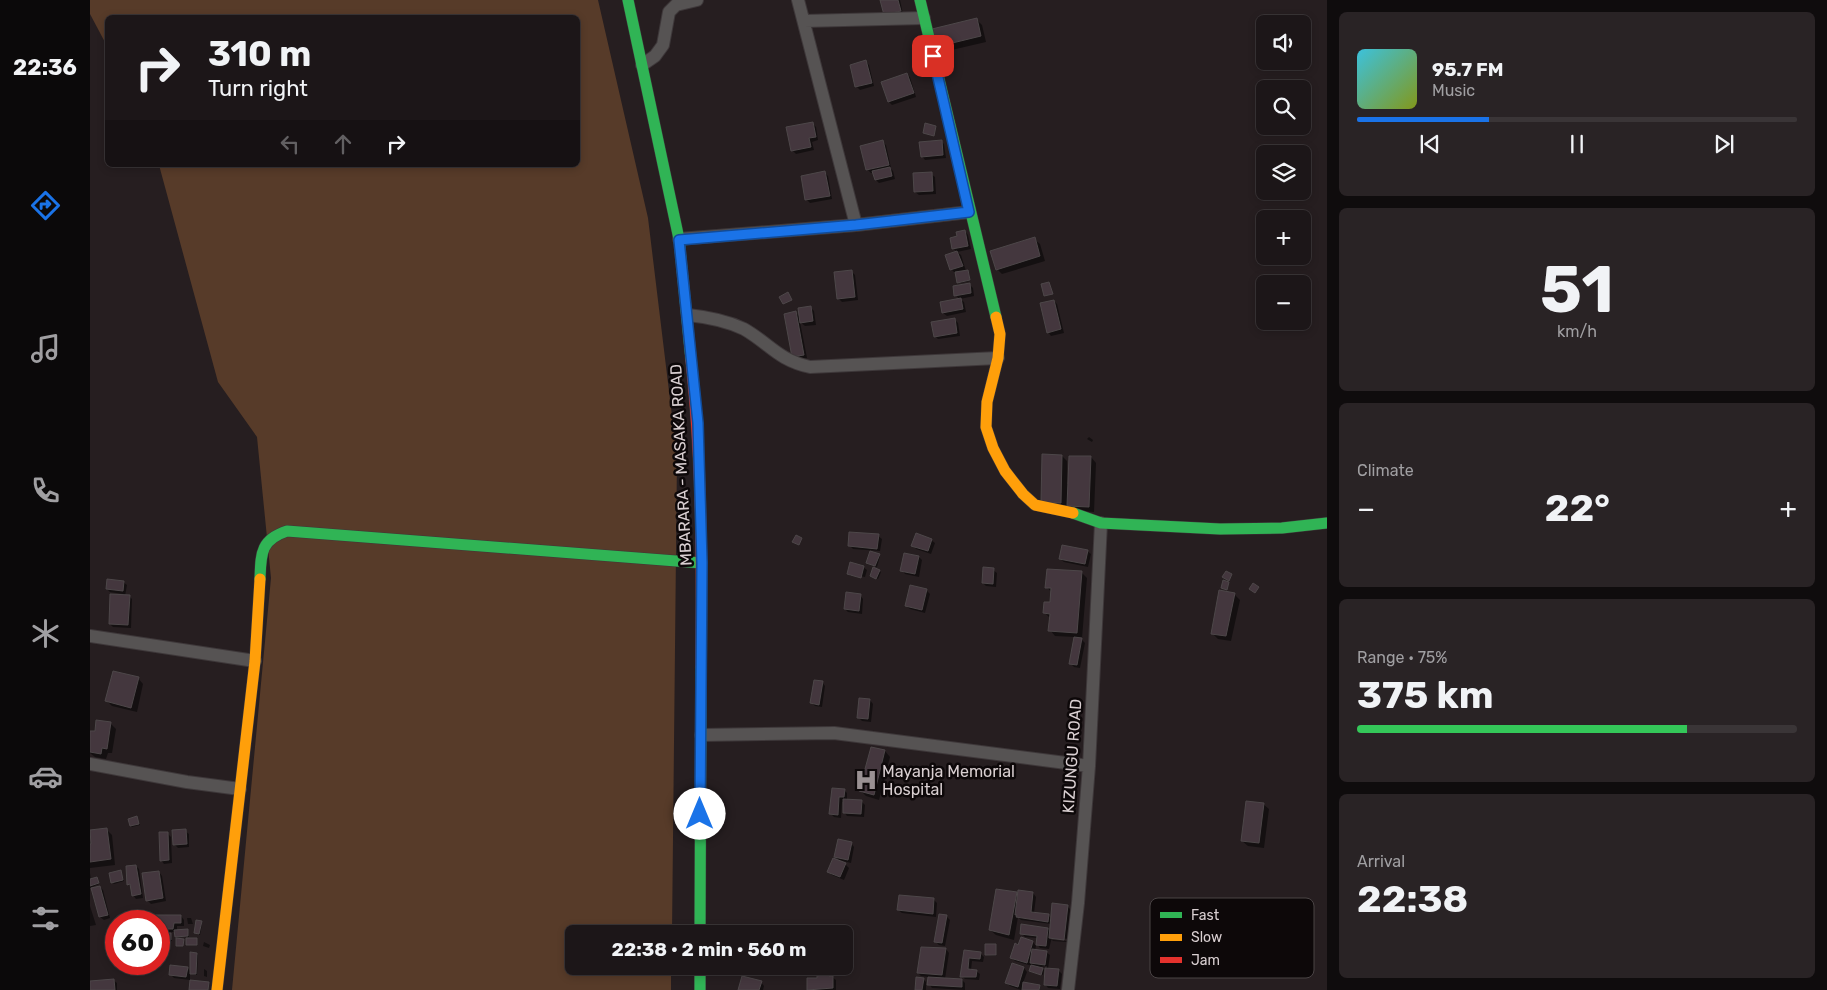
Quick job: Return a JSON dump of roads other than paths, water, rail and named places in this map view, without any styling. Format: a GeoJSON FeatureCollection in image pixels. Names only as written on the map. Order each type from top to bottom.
{"type":"FeatureCollection","features":[{"type":"Feature","properties":{"kind":"street","name":"MBARARA - MASAKA ROAD"},"geometry":{"type":"LineString","coordinates":[[628,0],[679,240],[698,423],[702,563],[700,925]]}},
{"type":"Feature","properties":{"kind":"street"},"geometry":{"type":"LineString","coordinates":[[642,65],[655,56],[664,45],[669,12],[676,5],[697,0]]}},
{"type":"Feature","properties":{"kind":"street"},"geometry":{"type":"LineString","coordinates":[[798,0],[856,225]]}},
{"type":"Feature","properties":{"kind":"street"},"geometry":{"type":"LineString","coordinates":[[920,0],[969,212],[1000,334],[998,358],[987,402],[986,427],[992,448],[1005,471],[1022,494],[1035,505],[1069,512],[1101,523],[1220,529],[1282,528],[1327,524]]}},
{"type":"Feature","properties":{"kind":"street"},"geometry":{"type":"LineString","coordinates":[[804,22],[924,18]]}},
{"type":"Feature","properties":{"kind":"street"},"geometry":{"type":"LineString","coordinates":[[679,240],[856,225],[969,212]]}},
{"type":"Feature","properties":{"kind":"street"},"geometry":{"type":"LineString","coordinates":[[688,316],[715,318],[731,324],[745,330],[778,355],[794,364],[810,367],[998,358]]}},
{"type":"Feature","properties":{"kind":"street","name":"KIZUNGU ROAD"},"geometry":{"type":"LineString","coordinates":[[1068,990],[1078,903],[1089,766],[1101,523]]}},
{"type":"Feature","properties":{"kind":"street"},"geometry":{"type":"LineString","coordinates":[[216,990],[255,661],[261,558],[264,545],[270,538],[287,531],[702,563]]}},
{"type":"Feature","properties":{"kind":"street"},"geometry":{"type":"LineString","coordinates":[[90,636],[255,661]]}},
{"type":"Feature","properties":{"kind":"street"},"geometry":{"type":"LineString","coordinates":[[701,735],[834,732],[1089,766]]}},
{"type":"Feature","properties":{"kind":"street"},"geometry":{"type":"LineString","coordinates":[[90,764],[187,782],[240,789]]}},
{"type":"Feature","properties":{"kind":"street"},"geometry":{"type":"LineString","coordinates":[[700,975],[700,990]]}},
{"type":"Feature","properties":{"kind":"place","name":"Mayanja Memorial Hospital"},"geometry":{"type":"Point","coordinates":[866,780]}}]}
